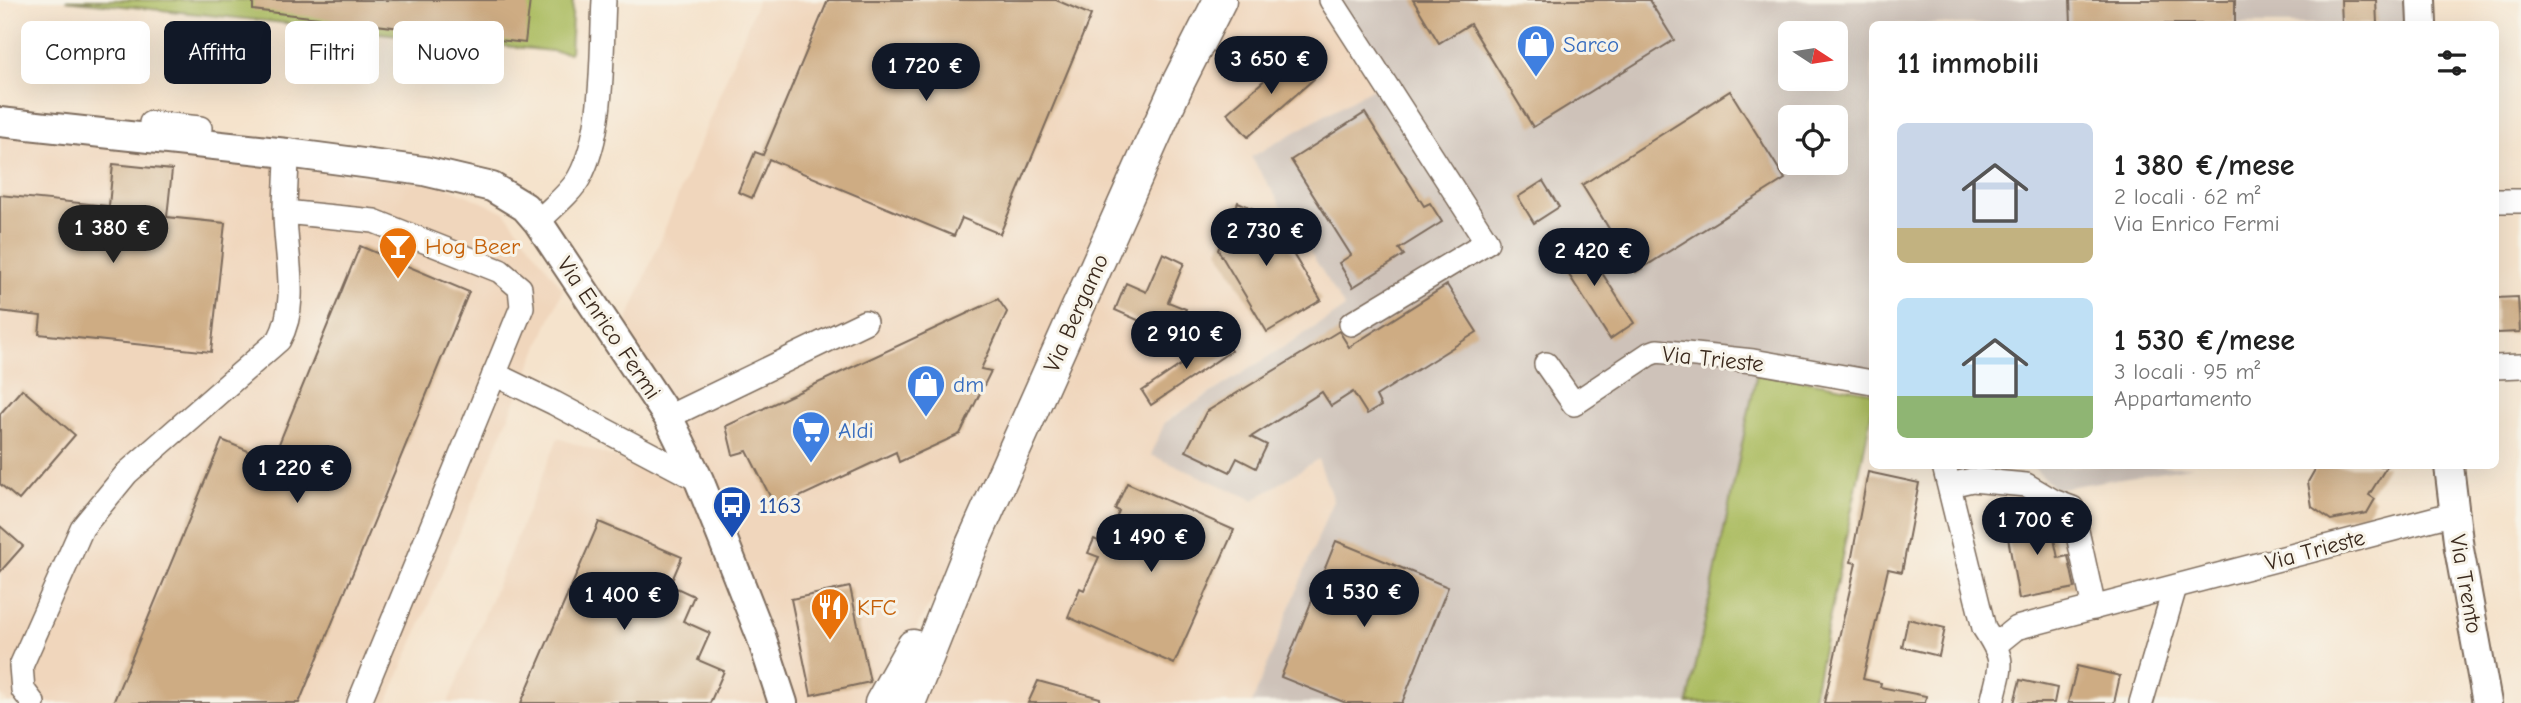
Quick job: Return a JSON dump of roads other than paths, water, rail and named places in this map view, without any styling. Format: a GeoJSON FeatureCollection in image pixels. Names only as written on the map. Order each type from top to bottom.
{"type":"FeatureCollection","features":[{"type":"Feature","properties":{"kind":"main road","name":"Via Bergamo"},"geometry":{"type":"LineString","coordinates":[[1179,80],[1202,0]]}},
{"type":"Feature","properties":{"kind":"main road","name":"Via Bergamo"},"geometry":{"type":"LineString","coordinates":[[909,703],[972,545],[1179,80],[1220,0]]}},
{"type":"Feature","properties":{"kind":"main road","name":"Via Bergamo"},"geometry":{"type":"LineString","coordinates":[[881,703],[972,545]]}},
{"type":"Feature","properties":{"kind":"street"},"geometry":{"type":"LineString","coordinates":[[538,222],[578,180],[591,151],[599,94],[604,0]]}},
{"type":"Feature","properties":{"kind":"street"},"geometry":{"type":"LineString","coordinates":[[1331,0],[1487,242],[1351,324]]}},
{"type":"Feature","properties":{"kind":"street"},"geometry":{"type":"LineString","coordinates":[[2421,0],[2422,21]]}},
{"type":"Feature","properties":{"kind":"street","name":"Via Enrico Fermi"},"geometry":{"type":"LineString","coordinates":[[0,122],[287,153],[424,171],[492,187],[525,207],[538,222],[668,418],[699,480],[785,696]]}},
{"type":"Feature","properties":{"kind":"street"},"geometry":{"type":"LineString","coordinates":[[150,123],[200,128]]}},
{"type":"Feature","properties":{"kind":"street"},"geometry":{"type":"LineString","coordinates":[[33,703],[23,690],[21,666],[82,528],[127,473],[279,340],[287,325],[290,309],[285,212],[287,153]]}},
{"type":"Feature","properties":{"kind":"street"},"geometry":{"type":"LineString","coordinates":[[2499,201],[2521,201]]}},
{"type":"Feature","properties":{"kind":"street"},"geometry":{"type":"LineString","coordinates":[[285,212],[374,220],[500,271],[520,288],[522,307],[359,703]]}},
{"type":"Feature","properties":{"kind":"street"},"geometry":{"type":"LineString","coordinates":[[668,418],[865,322]]}},
{"type":"Feature","properties":{"kind":"street","name":"Via Trieste"},"geometry":{"type":"LineString","coordinates":[[1546,364],[1574,404],[1648,354],[1657,351],[1753,361],[1869,381]]}},
{"type":"Feature","properties":{"kind":"street"},"geometry":{"type":"LineString","coordinates":[[2499,368],[2521,366]]}},
{"type":"Feature","properties":{"kind":"street"},"geometry":{"type":"LineString","coordinates":[[494,374],[699,480]]}},
{"type":"Feature","properties":{"kind":"street","name":"Via Trento"},"geometry":{"type":"LineString","coordinates":[[2449,469],[2487,703]]}},
{"type":"Feature","properties":{"kind":"street"},"geometry":{"type":"LineString","coordinates":[[1992,703],[2002,663],[1996,646],[1984,628],[1947,475],[1972,480],[2026,475],[2053,501],[2072,508],[2094,608]]}},
{"type":"Feature","properties":{"kind":"street","name":"Via Trieste"},"geometry":{"type":"LineString","coordinates":[[1996,646],[2016,628],[2455,513]]}},
{"type":"Feature","properties":{"kind":"street"},"geometry":{"type":"LineString","coordinates":[[2141,703],[2175,587]]}},
{"type":"Feature","properties":{"kind":"place","name":"Sarco"},"geometry":{"type":"Point","coordinates":[1536,78]}},
{"type":"Feature","properties":{"kind":"place","name":"Hog Beer"},"geometry":{"type":"Point","coordinates":[398,280]}},
{"type":"Feature","properties":{"kind":"place","name":"dm"},"geometry":{"type":"Point","coordinates":[926,418]}},
{"type":"Feature","properties":{"kind":"place","name":"Aldi"},"geometry":{"type":"Point","coordinates":[811,464]}},
{"type":"Feature","properties":{"kind":"place","name":"1163"},"geometry":{"type":"Point","coordinates":[732,539]}},
{"type":"Feature","properties":{"kind":"place","name":"KFC"},"geometry":{"type":"Point","coordinates":[830,641]}}]}
